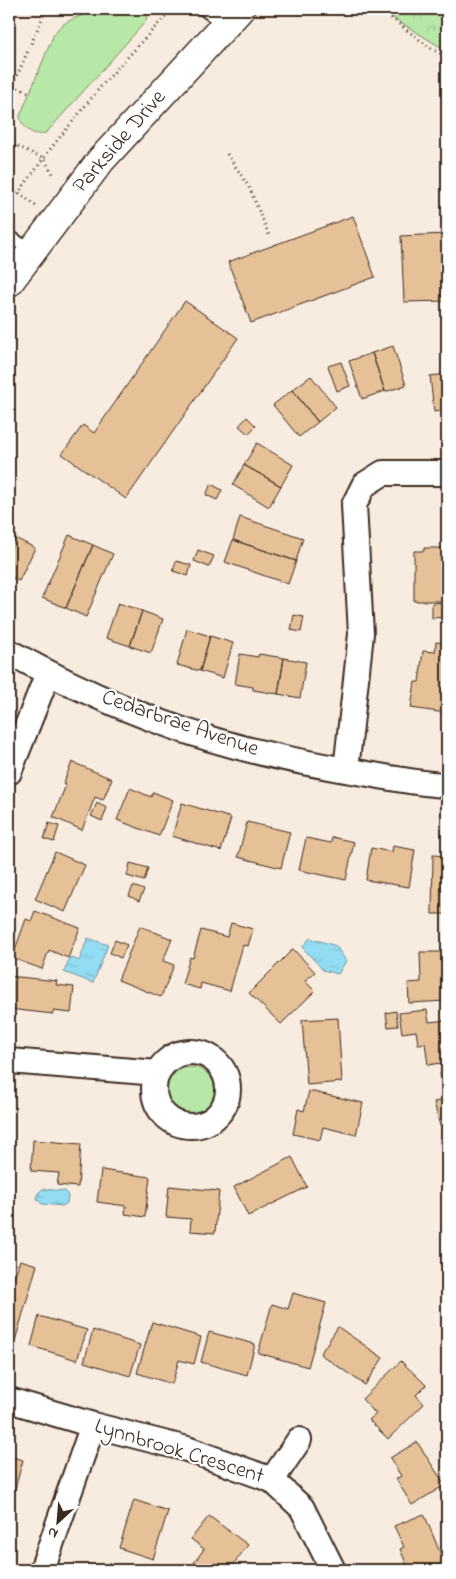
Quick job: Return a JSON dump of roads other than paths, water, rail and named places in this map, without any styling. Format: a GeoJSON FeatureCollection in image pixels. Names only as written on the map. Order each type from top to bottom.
{"type":"FeatureCollection","features":[{"type":"Feature","properties":{"kind":"street","name":"Parkside Drive"},"geometry":{"type":"LineString","coordinates":[[9,282],[101,160],[232,17]]}},
{"type":"Feature","properties":{"kind":"street"},"geometry":{"type":"LineString","coordinates":[[346,770],[361,634],[354,505],[364,485],[383,473],[447,473]]}},
{"type":"Feature","properties":{"kind":"street","name":"Cedarbrae Avenue"},"geometry":{"type":"LineString","coordinates":[[9,652],[48,673],[136,712],[210,739],[261,753],[346,770],[447,785]]}},
{"type":"Feature","properties":{"kind":"street"},"geometry":{"type":"LineString","coordinates":[[9,772],[48,673]]}},
{"type":"Feature","properties":{"kind":"street"},"geometry":{"type":"LineString","coordinates":[[9,1062],[158,1073]]}},
{"type":"Feature","properties":{"kind":"street","name":"Lynnbrook Crescent"},"geometry":{"type":"LineString","coordinates":[[9,1400],[92,1425],[187,1449],[272,1480],[302,1508],[333,1570]]}},
{"type":"Feature","properties":{"kind":"street"},"geometry":{"type":"LineString","coordinates":[[42,1570],[92,1425]]}},
{"type":"Feature","properties":{"kind":"street"},"geometry":{"type":"LineString","coordinates":[[272,1480],[299,1440]]}},
{"type":"Feature","properties":{"kind":"lane"},"geometry":{"type":"LineString","coordinates":[[204,9],[232,17]]}},
{"type":"Feature","properties":{"kind":"lane"},"geometry":{"type":"LineString","coordinates":[[9,236],[32,251]]}},
{"type":"Feature","properties":{"kind":"water"},"geometry":{"type":"Polygon","coordinates":[[[88,938],[108,945],[93,983],[64,972],[70,957],[79,961],[88,938]]]}},
{"type":"Feature","properties":{"kind":"water"},"geometry":{"type":"Polygon","coordinates":[[[310,938],[336,946],[346,961],[338,974],[323,970],[302,947],[310,938]]]}},
{"type":"Feature","properties":{"kind":"water"},"geometry":{"type":"Polygon","coordinates":[[[43,1189],[65,1191],[68,1196],[67,1203],[62,1206],[42,1204],[37,1199],[38,1193],[43,1189]]]}}]}
